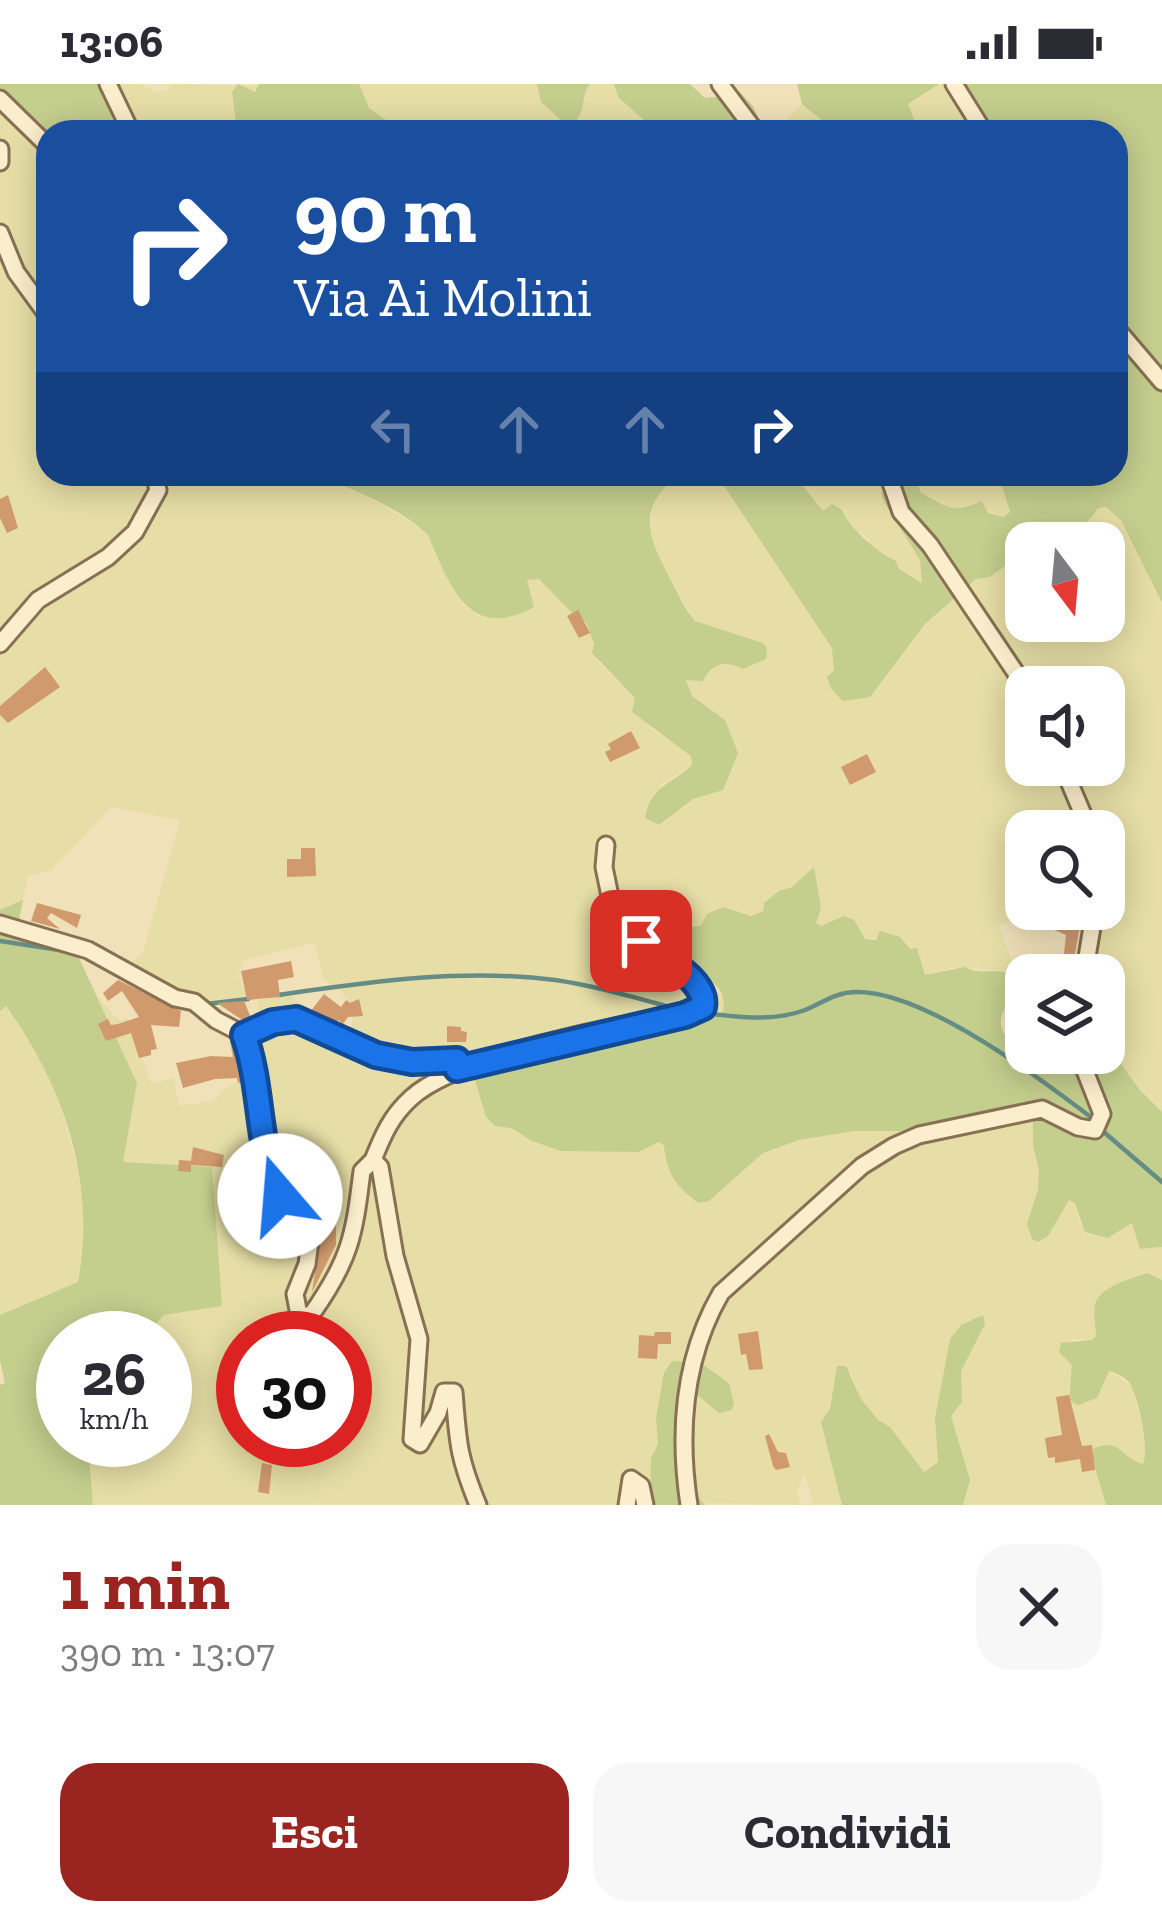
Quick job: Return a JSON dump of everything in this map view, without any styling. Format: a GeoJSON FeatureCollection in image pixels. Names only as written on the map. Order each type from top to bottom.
{"type":"FeatureCollection","features":[{"type":"Feature","properties":{"kind":"street"},"geometry":{"type":"LineString","coordinates":[[108,84],[125,120]]}},
{"type":"Feature","properties":{"kind":"street"},"geometry":{"type":"LineString","coordinates":[[720,84],[747,120]]}},
{"type":"Feature","properties":{"kind":"street"},"geometry":{"type":"LineString","coordinates":[[954,84],[977,120]]}},
{"type":"Feature","properties":{"kind":"street"},"geometry":{"type":"LineString","coordinates":[[0,99],[36,134]]}},
{"type":"Feature","properties":{"kind":"street"},"geometry":{"type":"LineString","coordinates":[[0,148],[0,162]]}},
{"type":"Feature","properties":{"kind":"street"},"geometry":{"type":"LineString","coordinates":[[0,233],[16,272],[36,300]]}},
{"type":"Feature","properties":{"kind":"street"},"geometry":{"type":"LineString","coordinates":[[1128,342],[1162,382]]}},
{"type":"Feature","properties":{"kind":"street"},"geometry":{"type":"LineString","coordinates":[[0,644],[38,600],[108,556],[135,532],[157,486]]}},
{"type":"Feature","properties":{"kind":"street"},"geometry":{"type":"LineString","coordinates":[[892,486],[901,512],[930,545],[1011,666]]}},
{"type":"Feature","properties":{"kind":"street"},"geometry":{"type":"LineString","coordinates":[[0,924],[88,950],[175,998],[194,1001],[244,1035],[254,1063],[267,1168],[310,1242],[295,1294],[299,1316],[311,1315],[346,1263],[362,1171],[374,1160],[388,1121],[415,1094],[457,1069],[703,1007],[705,995],[699,983],[641,941],[612,906],[604,867],[606,845]]}},
{"type":"Feature","properties":{"kind":"street"},"geometry":{"type":"LineString","coordinates":[[244,1035],[273,1022],[296,1019],[376,1055],[412,1062],[457,1060],[457,1069]]}},
{"type":"Feature","properties":{"kind":"street"},"geometry":{"type":"LineString","coordinates":[[689,1505],[686,1401],[706,1320],[721,1293],[849,1177],[893,1146],[933,1132],[1042,1109],[1095,1130],[1102,1114],[1086,1074]]}},
{"type":"Feature","properties":{"kind":"street"},"geometry":{"type":"LineString","coordinates":[[374,1160],[380,1167],[394,1256],[419,1339],[412,1439],[419,1444],[438,1413],[443,1392],[454,1392],[456,1441],[478,1505]]}},
{"type":"Feature","properties":{"kind":"street"},"geometry":{"type":"LineString","coordinates":[[627,1505],[631,1479],[641,1486],[645,1505]]}},
{"type":"Feature","properties":{"kind":"shaded area"},"geometry":{"type":"Polygon","coordinates":[[[107,84],[142,84],[156,93],[171,84],[259,86],[256,92],[232,92],[236,120],[124,120],[107,84]]]}},
{"type":"Feature","properties":{"kind":"shaded area"},"geometry":{"type":"Polygon","coordinates":[[[359,84],[537,84],[541,102],[585,90],[590,84],[614,84],[618,97],[644,120],[386,120],[368,108],[359,84]]]}},
{"type":"Feature","properties":{"kind":"shaded area"},"geometry":{"type":"Polygon","coordinates":[[[939,84],[956,84],[978,120],[914,120],[908,104],[939,84]]]}},
{"type":"Feature","properties":{"kind":"shaded area"},"geometry":{"type":"Polygon","coordinates":[[[0,91],[36,125],[36,486],[342,486],[419,526],[463,604],[478,616],[534,606],[526,580],[540,579],[587,622],[598,662],[635,698],[651,729],[691,756],[692,765],[661,784],[659,825],[693,799],[723,790],[716,716],[691,696],[686,678],[718,664],[766,659],[767,649],[762,643],[695,621],[657,559],[649,527],[657,493],[665,486],[724,486],[870,697],[925,624],[976,579],[990,577],[1005,566],[1005,642],[1125,642],[1125,528],[1162,603],[1162,1112],[1125,1070],[1125,954],[1089,954],[1091,930],[1125,930],[1125,810],[1005,810],[1005,923],[999,925],[1009,954],[1005,954],[1005,970],[951,968],[925,975],[900,937],[864,939],[854,921],[822,927],[816,923],[814,869],[751,916],[723,907],[694,928],[678,916],[705,974],[723,998],[723,1012],[683,1017],[646,1032],[625,1029],[505,1061],[480,1088],[495,1126],[511,1128],[532,1141],[659,1142],[710,1201],[763,1153],[799,1140],[1033,1115],[1038,1189],[1027,1224],[1048,1236],[1069,1199],[1075,1202],[1080,1222],[1108,1238],[1133,1223],[1140,1249],[1162,1247],[1162,1280],[1147,1273],[1095,1304],[1096,1336],[1073,1339],[1059,1352],[1073,1365],[1069,1393],[1109,1371],[1132,1387],[1149,1451],[1144,1464],[1092,1458],[1106,1505],[963,1505],[970,1480],[951,1416],[962,1402],[961,1371],[985,1324],[982,1316],[950,1339],[935,1418],[938,1462],[923,1472],[890,1427],[861,1399],[851,1373],[837,1366],[829,1408],[821,1423],[842,1505],[813,1505],[805,1474],[797,1490],[800,1505],[700,1503],[683,1465],[693,1392],[734,1404],[728,1382],[701,1363],[656,1417],[658,1444],[650,1505],[93,1505],[90,1467],[192,1467],[189,1311],[221,1306],[123,1162],[137,1083],[97,997],[119,1020],[128,1019],[151,1083],[174,1078],[179,1106],[213,1101],[231,1085],[252,1079],[247,1041],[262,1023],[257,1001],[289,993],[333,1037],[351,1026],[354,1010],[343,993],[323,978],[315,943],[244,960],[238,976],[249,999],[186,1011],[121,972],[143,952],[180,820],[111,807],[51,871],[28,876],[23,900],[0,910],[0,91]]]}},
{"type":"Feature","properties":{"kind":"shaded area"},"geometry":{"type":"Polygon","coordinates":[[[802,104],[823,120],[787,120],[802,104]]]}},
{"type":"Feature","properties":{"kind":"shaded area"},"geometry":{"type":"Polygon","coordinates":[[[802,486],[888,486],[884,502],[920,560],[923,583],[878,553],[865,535],[823,512],[802,486]]]}},
{"type":"Feature","properties":{"kind":"shaded area"},"geometry":{"type":"Polygon","coordinates":[[[918,486],[1001,486],[1010,512],[1003,517],[987,513],[976,502],[966,510],[953,510],[921,493],[918,486]]]}},
{"type":"Feature","properties":{"kind":"shaded area"},"geometry":{"type":"Polygon","coordinates":[[[1105,506],[1122,522],[1086,522],[1105,506]]]}},
{"type":"Feature","properties":{"kind":"shaded area"},"geometry":{"type":"Polygon","coordinates":[[[5,1005],[55,1085],[83,1187],[85,1243],[78,1282],[0,1315],[0,1011],[5,1005]]]}},
{"type":"Feature","properties":{"kind":"green space"},"geometry":{"type":"Polygon","coordinates":[[[0,84],[107,84],[124,120],[36,120],[36,125],[0,91],[0,84]]]}},
{"type":"Feature","properties":{"kind":"green space"},"geometry":{"type":"Polygon","coordinates":[[[238,84],[255,92],[259,84],[359,84],[369,108],[386,120],[236,120],[232,92],[238,84]]]}},
{"type":"Feature","properties":{"kind":"green space"},"geometry":{"type":"Polygon","coordinates":[[[537,84],[590,84],[577,120],[561,120],[541,102],[537,84]]]}},
{"type":"Feature","properties":{"kind":"green space"},"geometry":{"type":"Polygon","coordinates":[[[614,84],[690,84],[705,98],[724,96],[736,88],[759,120],[644,120],[618,97],[614,84]]]}},
{"type":"Feature","properties":{"kind":"green space"},"geometry":{"type":"Polygon","coordinates":[[[797,84],[939,84],[908,104],[914,120],[821,120],[802,104],[797,84]]]}},
{"type":"Feature","properties":{"kind":"green space"},"geometry":{"type":"Polygon","coordinates":[[[956,84],[1162,84],[1162,603],[1125,522],[1106,507],[1098,508],[1086,522],[1005,522],[1005,566],[990,577],[976,579],[925,624],[870,697],[843,701],[827,677],[834,670],[832,648],[724,486],[803,486],[823,511],[832,504],[842,510],[865,539],[922,583],[920,560],[884,502],[885,486],[918,486],[921,493],[957,508],[982,501],[988,513],[1003,517],[1010,512],[1001,486],[1128,486],[1128,120],[978,120],[956,84]]]}},
{"type":"Feature","properties":{"kind":"green space"},"geometry":{"type":"Polygon","coordinates":[[[342,486],[666,486],[651,512],[652,537],[685,606],[695,621],[767,648],[766,659],[743,669],[720,665],[703,681],[686,680],[692,696],[725,720],[738,753],[723,790],[693,799],[659,825],[645,818],[657,792],[692,765],[691,756],[632,712],[635,698],[592,653],[594,644],[586,622],[539,579],[527,580],[534,607],[493,618],[477,613],[454,589],[428,535],[374,500],[342,486]]]}},
{"type":"Feature","properties":{"kind":"green space"},"geometry":{"type":"Polygon","coordinates":[[[814,867],[821,908],[816,923],[821,926],[844,916],[854,920],[865,939],[876,940],[880,931],[900,937],[910,949],[917,948],[925,975],[965,967],[1005,972],[1001,1025],[1005,1074],[1125,1074],[1125,1070],[1162,1112],[1162,1247],[1140,1249],[1132,1223],[1108,1238],[1085,1232],[1075,1203],[1069,1200],[1048,1236],[1038,1242],[1032,1239],[1027,1224],[1039,1170],[1033,1115],[799,1140],[763,1153],[709,1201],[699,1203],[674,1179],[659,1142],[638,1152],[561,1151],[511,1128],[495,1126],[486,1117],[473,1073],[478,1069],[579,1039],[626,1029],[646,1032],[683,1017],[723,1012],[717,987],[682,966],[654,937],[656,920],[673,913],[696,926],[723,907],[751,916],[763,911],[764,903],[779,891],[792,887],[814,867]]]}},
{"type":"Feature","properties":{"kind":"green space"},"geometry":{"type":"Polygon","coordinates":[[[23,900],[16,937],[78,956],[137,1083],[123,1162],[212,1167],[222,1306],[190,1311],[36,1311],[36,1467],[90,1467],[93,1505],[0,1505],[0,1385],[5,1383],[0,1315],[78,1282],[83,1208],[79,1172],[59,1102],[27,1037],[6,1006],[0,1011],[0,910],[23,900]]]}},
{"type":"Feature","properties":{"kind":"green space"},"geometry":{"type":"Polygon","coordinates":[[[1147,1273],[1162,1280],[1162,1505],[1106,1505],[1092,1458],[1094,1448],[1110,1445],[1143,1464],[1144,1434],[1135,1396],[1127,1380],[1109,1371],[1097,1398],[1078,1405],[1069,1400],[1072,1365],[1059,1352],[1061,1343],[1096,1336],[1094,1308],[1103,1293],[1147,1273]]]}},
{"type":"Feature","properties":{"kind":"green space"},"geometry":{"type":"Polygon","coordinates":[[[983,1315],[985,1324],[961,1371],[962,1402],[951,1416],[970,1480],[963,1505],[842,1505],[821,1422],[830,1408],[837,1366],[846,1366],[861,1399],[890,1427],[924,1472],[938,1462],[935,1418],[950,1339],[961,1325],[983,1315]]]}},
{"type":"Feature","properties":{"kind":"green space"},"geometry":{"type":"Polygon","coordinates":[[[672,1361],[701,1363],[729,1383],[734,1404],[731,1410],[719,1413],[694,1392],[681,1398],[689,1486],[705,1505],[650,1505],[651,1458],[658,1444],[656,1418],[664,1373],[672,1361]]]}},
{"type":"Feature","properties":{"kind":"building"},"geometry":{"type":"Polygon","coordinates":[[[8,495],[18,528],[7,533],[0,518],[0,499],[8,495]]]}},
{"type":"Feature","properties":{"kind":"building"},"geometry":{"type":"Polygon","coordinates":[[[578,610],[590,633],[579,638],[567,616],[578,610]]]}},
{"type":"Feature","properties":{"kind":"building"},"geometry":{"type":"Polygon","coordinates":[[[45,667],[60,687],[8,723],[0,715],[0,706],[45,667]]]}},
{"type":"Feature","properties":{"kind":"building"},"geometry":{"type":"Polygon","coordinates":[[[631,731],[640,748],[610,762],[605,752],[611,749],[608,744],[631,731]]]}},
{"type":"Feature","properties":{"kind":"building"},"geometry":{"type":"Polygon","coordinates":[[[867,754],[876,772],[850,785],[841,767],[867,754]]]}},
{"type":"Feature","properties":{"kind":"building"},"geometry":{"type":"Polygon","coordinates":[[[301,848],[315,848],[316,876],[287,877],[287,859],[301,859],[301,848]]]}},
{"type":"Feature","properties":{"kind":"building"},"geometry":{"type":"Polygon","coordinates":[[[37,903],[81,915],[77,928],[51,913],[47,918],[60,929],[31,921],[37,903]]]}},
{"type":"Feature","properties":{"kind":"building"},"geometry":{"type":"Polygon","coordinates":[[[1055,930],[1079,930],[1075,954],[1063,954],[1066,935],[1055,930]]]}},
{"type":"Feature","properties":{"kind":"building"},"geometry":{"type":"Polygon","coordinates":[[[291,961],[294,977],[278,980],[280,997],[247,1000],[241,971],[291,961]]]}},
{"type":"Feature","properties":{"kind":"building"},"geometry":{"type":"Polygon","coordinates":[[[118,980],[181,1011],[179,1027],[151,1025],[157,1049],[151,1055],[139,1058],[131,1033],[106,1041],[98,1024],[139,1017],[122,991],[108,1001],[103,993],[118,980]]]}},
{"type":"Feature","properties":{"kind":"building"},"geometry":{"type":"Polygon","coordinates":[[[324,994],[341,1007],[346,1000],[359,999],[363,1016],[336,1024],[310,1012],[324,994]]]}},
{"type":"Feature","properties":{"kind":"building"},"geometry":{"type":"Polygon","coordinates":[[[244,1001],[251,1018],[245,1022],[217,1003],[244,1001]]]}},
{"type":"Feature","properties":{"kind":"building"},"geometry":{"type":"Polygon","coordinates":[[[447,1026],[467,1032],[466,1042],[447,1042],[447,1026]]]}},
{"type":"Feature","properties":{"kind":"building"},"geometry":{"type":"Polygon","coordinates":[[[230,1041],[235,1043],[244,1082],[215,1079],[183,1088],[176,1063],[233,1057],[230,1041]]]}},
{"type":"Feature","properties":{"kind":"building"},"geometry":{"type":"Polygon","coordinates":[[[193,1147],[224,1155],[222,1167],[191,1165],[191,1172],[178,1171],[179,1160],[191,1161],[193,1147]]]}},
{"type":"Feature","properties":{"kind":"building"},"geometry":{"type":"Polygon","coordinates":[[[323,1222],[336,1224],[336,1245],[312,1292],[323,1222]]]}},
{"type":"Feature","properties":{"kind":"building"},"geometry":{"type":"Polygon","coordinates":[[[758,1331],[763,1369],[749,1370],[738,1334],[758,1331]]]}},
{"type":"Feature","properties":{"kind":"building"},"geometry":{"type":"Polygon","coordinates":[[[655,1332],[671,1332],[671,1344],[658,1344],[657,1359],[638,1358],[639,1335],[654,1336],[655,1332]]]}},
{"type":"Feature","properties":{"kind":"building"},"geometry":{"type":"Polygon","coordinates":[[[1069,1395],[1082,1446],[1092,1445],[1095,1470],[1082,1472],[1080,1459],[1055,1463],[1055,1457],[1048,1458],[1045,1438],[1062,1435],[1056,1397],[1069,1395]]]}},
{"type":"Feature","properties":{"kind":"building"},"geometry":{"type":"Polygon","coordinates":[[[769,1434],[778,1452],[786,1453],[790,1467],[776,1470],[773,1466],[765,1436],[769,1434]]]}},
{"type":"Feature","properties":{"kind":"building"},"geometry":{"type":"Polygon","coordinates":[[[261,1467],[272,1467],[269,1494],[258,1492],[261,1467]]]}},
{"type":"Feature","properties":{"kind":"waterway"},"geometry":{"type":"LineString","coordinates":[[0,941],[66,951]]}},
{"type":"Feature","properties":{"kind":"waterway"},"geometry":{"type":"LineString","coordinates":[[278,995],[416,978],[485,975],[555,980],[681,1010]]}},
{"type":"Feature","properties":{"kind":"waterway"},"geometry":{"type":"LineString","coordinates":[[704,1013],[780,1016],[842,994],[884,996],[915,1006],[981,1040],[1096,1121]]}},
{"type":"Feature","properties":{"kind":"waterway"},"geometry":{"type":"LineString","coordinates":[[206,1004],[248,999]]}},
{"type":"Feature","properties":{"kind":"waterway"},"geometry":{"type":"LineString","coordinates":[[1105,1133],[1162,1182]]}},
{"type":"Feature","properties":{"kind":"route"},"geometry":{"type":"LineString","coordinates":[[280,1196],[267,1168],[254,1063],[244,1035],[273,1022],[296,1019],[376,1055],[412,1062],[457,1060],[457,1069],[703,1007],[705,995],[699,983],[641,941]]}}]}
